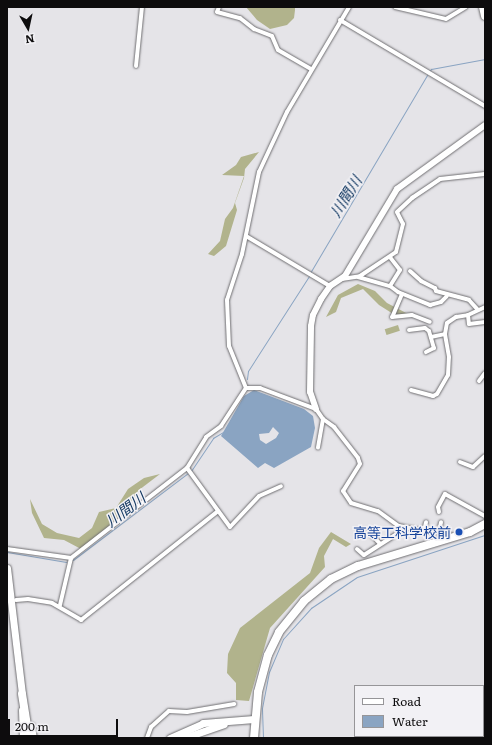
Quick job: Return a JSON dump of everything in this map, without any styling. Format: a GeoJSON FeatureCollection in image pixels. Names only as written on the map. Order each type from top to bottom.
{"type":"FeatureCollection","features":[{"type":"Feature","properties":{"kind":"highway"},"geometry":{"type":"LineString","coordinates":[[484,7],[485,16]]}},
{"type":"Feature","properties":{"kind":"highway"},"geometry":{"type":"LineString","coordinates":[[254,738],[254,719],[260,681],[268,655],[279,632],[304,601],[332,579],[358,566],[470,532],[485,524]]}},
{"type":"Feature","properties":{"kind":"highway"},"geometry":{"type":"LineString","coordinates":[[22,694],[28,738]]}},
{"type":"Feature","properties":{"kind":"main road"},"geometry":{"type":"LineString","coordinates":[[7,568],[22,694]]}},
{"type":"Feature","properties":{"kind":"main road"},"geometry":{"type":"LineString","coordinates":[[20,676],[23,738]]}},
{"type":"Feature","properties":{"kind":"main road"},"geometry":{"type":"LineString","coordinates":[[20,676],[33,738]]}},
{"type":"Feature","properties":{"kind":"main road"},"geometry":{"type":"LineString","coordinates":[[170,738],[203,723],[254,719]]}},
{"type":"Feature","properties":{"kind":"main road"},"geometry":{"type":"LineString","coordinates":[[184,738],[212,727],[254,719]]}},
{"type":"Feature","properties":{"kind":"street"},"geometry":{"type":"LineString","coordinates":[[136,66],[142,7]]}},
{"type":"Feature","properties":{"kind":"street"},"geometry":{"type":"LineString","coordinates":[[219,7],[217,12],[240,18],[254,29],[272,36],[278,50],[311,69]]}},
{"type":"Feature","properties":{"kind":"street"},"geometry":{"type":"LineString","coordinates":[[246,388],[229,346],[226,309],[227,300],[246,236],[263,160],[311,69],[349,7]]}},
{"type":"Feature","properties":{"kind":"street"},"geometry":{"type":"LineString","coordinates":[[395,7],[446,19],[466,7]]}},
{"type":"Feature","properties":{"kind":"street"},"geometry":{"type":"LineString","coordinates":[[340,20],[485,106]]}},
{"type":"Feature","properties":{"kind":"street"},"geometry":{"type":"LineString","coordinates":[[450,538],[446,531],[424,531],[406,528],[378,511],[357,505],[346,498],[343,491],[360,464],[358,458],[334,427],[323,419],[316,409],[310,392],[311,326],[313,314],[330,286],[341,279],[397,189],[485,125]]}},
{"type":"Feature","properties":{"kind":"street"},"geometry":{"type":"LineString","coordinates":[[358,277],[396,252],[403,224],[397,212],[412,198],[440,179],[485,174]]}},
{"type":"Feature","properties":{"kind":"street"},"geometry":{"type":"LineString","coordinates":[[246,236],[330,286]]}},
{"type":"Feature","properties":{"kind":"street"},"geometry":{"type":"LineString","coordinates":[[390,257],[400,270],[390,286]]}},
{"type":"Feature","properties":{"kind":"street"},"geometry":{"type":"LineString","coordinates":[[410,271],[421,281],[435,288],[436,291],[447,296],[469,300],[478,310]]}},
{"type":"Feature","properties":{"kind":"street"},"geometry":{"type":"LineString","coordinates":[[341,279],[358,277],[390,286],[402,294],[430,305],[446,300],[447,296]]}},
{"type":"Feature","properties":{"kind":"street"},"geometry":{"type":"LineString","coordinates":[[402,294],[392,317],[412,316],[430,322]]}},
{"type":"Feature","properties":{"kind":"street"},"geometry":{"type":"LineString","coordinates":[[411,390],[434,396],[441,389],[448,375],[449,357],[445,328],[450,320],[468,315],[485,307]]}},
{"type":"Feature","properties":{"kind":"street"},"geometry":{"type":"LineString","coordinates":[[468,315],[469,324],[485,322]]}},
{"type":"Feature","properties":{"kind":"street"},"geometry":{"type":"LineString","coordinates":[[409,330],[425,328],[431,337],[434,348],[426,352]]}},
{"type":"Feature","properties":{"kind":"street"},"geometry":{"type":"LineString","coordinates":[[431,337],[445,334]]}},
{"type":"Feature","properties":{"kind":"street"},"geometry":{"type":"LineString","coordinates":[[479,380],[485,373]]}},
{"type":"Feature","properties":{"kind":"street"},"geometry":{"type":"LineString","coordinates":[[246,388],[260,388],[316,409]]}},
{"type":"Feature","properties":{"kind":"street"},"geometry":{"type":"LineString","coordinates":[[218,511],[81,620],[64,612],[60,605],[71,558],[187,468],[206,436],[221,426],[246,388]]}},
{"type":"Feature","properties":{"kind":"street"},"geometry":{"type":"LineString","coordinates":[[318,448],[323,419]]}},
{"type":"Feature","properties":{"kind":"street"},"geometry":{"type":"LineString","coordinates":[[460,462],[473,467],[485,456]]}},
{"type":"Feature","properties":{"kind":"street"},"geometry":{"type":"LineString","coordinates":[[187,468],[230,527],[259,496],[281,486]]}},
{"type":"Feature","properties":{"kind":"street"},"geometry":{"type":"LineString","coordinates":[[439,512],[438,506],[445,494],[485,516]]}},
{"type":"Feature","properties":{"kind":"street"},"geometry":{"type":"LineString","coordinates":[[424,531],[426,522]]}},
{"type":"Feature","properties":{"kind":"street"},"geometry":{"type":"LineString","coordinates":[[439,531],[441,522]]}},
{"type":"Feature","properties":{"kind":"street"},"geometry":{"type":"LineString","coordinates":[[357,549],[364,555],[406,528]]}},
{"type":"Feature","properties":{"kind":"street"},"geometry":{"type":"LineString","coordinates":[[369,532],[380,544]]}},
{"type":"Feature","properties":{"kind":"street"},"geometry":{"type":"LineString","coordinates":[[7,549],[71,558]]}},
{"type":"Feature","properties":{"kind":"street"},"geometry":{"type":"LineString","coordinates":[[16,600],[28,599],[60,605]]}},
{"type":"Feature","properties":{"kind":"street"},"geometry":{"type":"LineString","coordinates":[[147,738],[151,727],[169,712],[188,712],[234,704]]}},
{"type":"Feature","properties":{"kind":"green space"},"geometry":{"type":"Polygon","coordinates":[[[246,7],[295,7],[294,18],[287,25],[270,29],[257,20],[246,7]]]}},
{"type":"Feature","properties":{"kind":"green space"},"geometry":{"type":"Polygon","coordinates":[[[259,152],[245,169],[244,178],[235,203],[237,210],[226,246],[214,256],[208,254],[220,241],[225,219],[233,208],[244,176],[222,175],[236,165],[241,157],[259,152]]]}},
{"type":"Feature","properties":{"kind":"green space"},"geometry":{"type":"Polygon","coordinates":[[[358,284],[375,291],[387,303],[410,315],[398,317],[379,305],[363,289],[341,298],[336,312],[326,317],[338,295],[358,284]]]}},
{"type":"Feature","properties":{"kind":"green space"},"geometry":{"type":"Polygon","coordinates":[[[398,325],[400,331],[387,335],[385,329],[398,325]]]}},
{"type":"Feature","properties":{"kind":"green space"},"geometry":{"type":"Polygon","coordinates":[[[160,474],[139,490],[121,516],[81,549],[64,540],[44,538],[32,513],[30,499],[42,524],[57,533],[79,538],[92,528],[99,512],[116,508],[128,489],[144,478],[160,474]]]}},
{"type":"Feature","properties":{"kind":"green space"},"geometry":{"type":"Polygon","coordinates":[[[331,532],[351,544],[346,547],[333,539],[324,556],[325,567],[270,628],[249,701],[236,700],[236,683],[227,673],[228,654],[240,628],[310,573],[319,548],[331,532]]]}},
{"type":"Feature","properties":{"kind":"water"},"geometry":{"type":"Polygon","coordinates":[[[254,390],[304,409],[313,416],[315,428],[311,447],[274,468],[265,463],[258,468],[221,436],[244,396],[254,390]],[[273,427],[269,433],[259,434],[260,440],[266,444],[276,438],[279,433],[273,427]]]}},
{"type":"Feature","properties":{"kind":"waterway","name":"川間川"},"geometry":{"type":"LineString","coordinates":[[429,72],[431,69],[485,59]]}},
{"type":"Feature","properties":{"kind":"waterway","name":"川間川"},"geometry":{"type":"LineString","coordinates":[[310,273],[427,75]]}},
{"type":"Feature","properties":{"kind":"waterway","name":"川間川"},"geometry":{"type":"LineString","coordinates":[[247,379],[248,371],[309,276]]}},
{"type":"Feature","properties":{"kind":"waterway","name":"川間川"},"geometry":{"type":"LineString","coordinates":[[191,471],[213,438],[223,432]]}},
{"type":"Feature","properties":{"kind":"waterway","name":"川間川"},"geometry":{"type":"LineString","coordinates":[[73,560],[188,473]]}},
{"type":"Feature","properties":{"kind":"waterway"},"geometry":{"type":"LineString","coordinates":[[263,738],[262,708],[269,672],[283,639],[311,608],[357,577],[485,535]]}},
{"type":"Feature","properties":{"kind":"waterway","name":"川間川"},"geometry":{"type":"LineString","coordinates":[[7,552],[66,562]]}},
{"type":"Feature","properties":{"kind":"place","name":"高等工科学校前"},"geometry":{"type":"Point","coordinates":[459,532]}}]}
